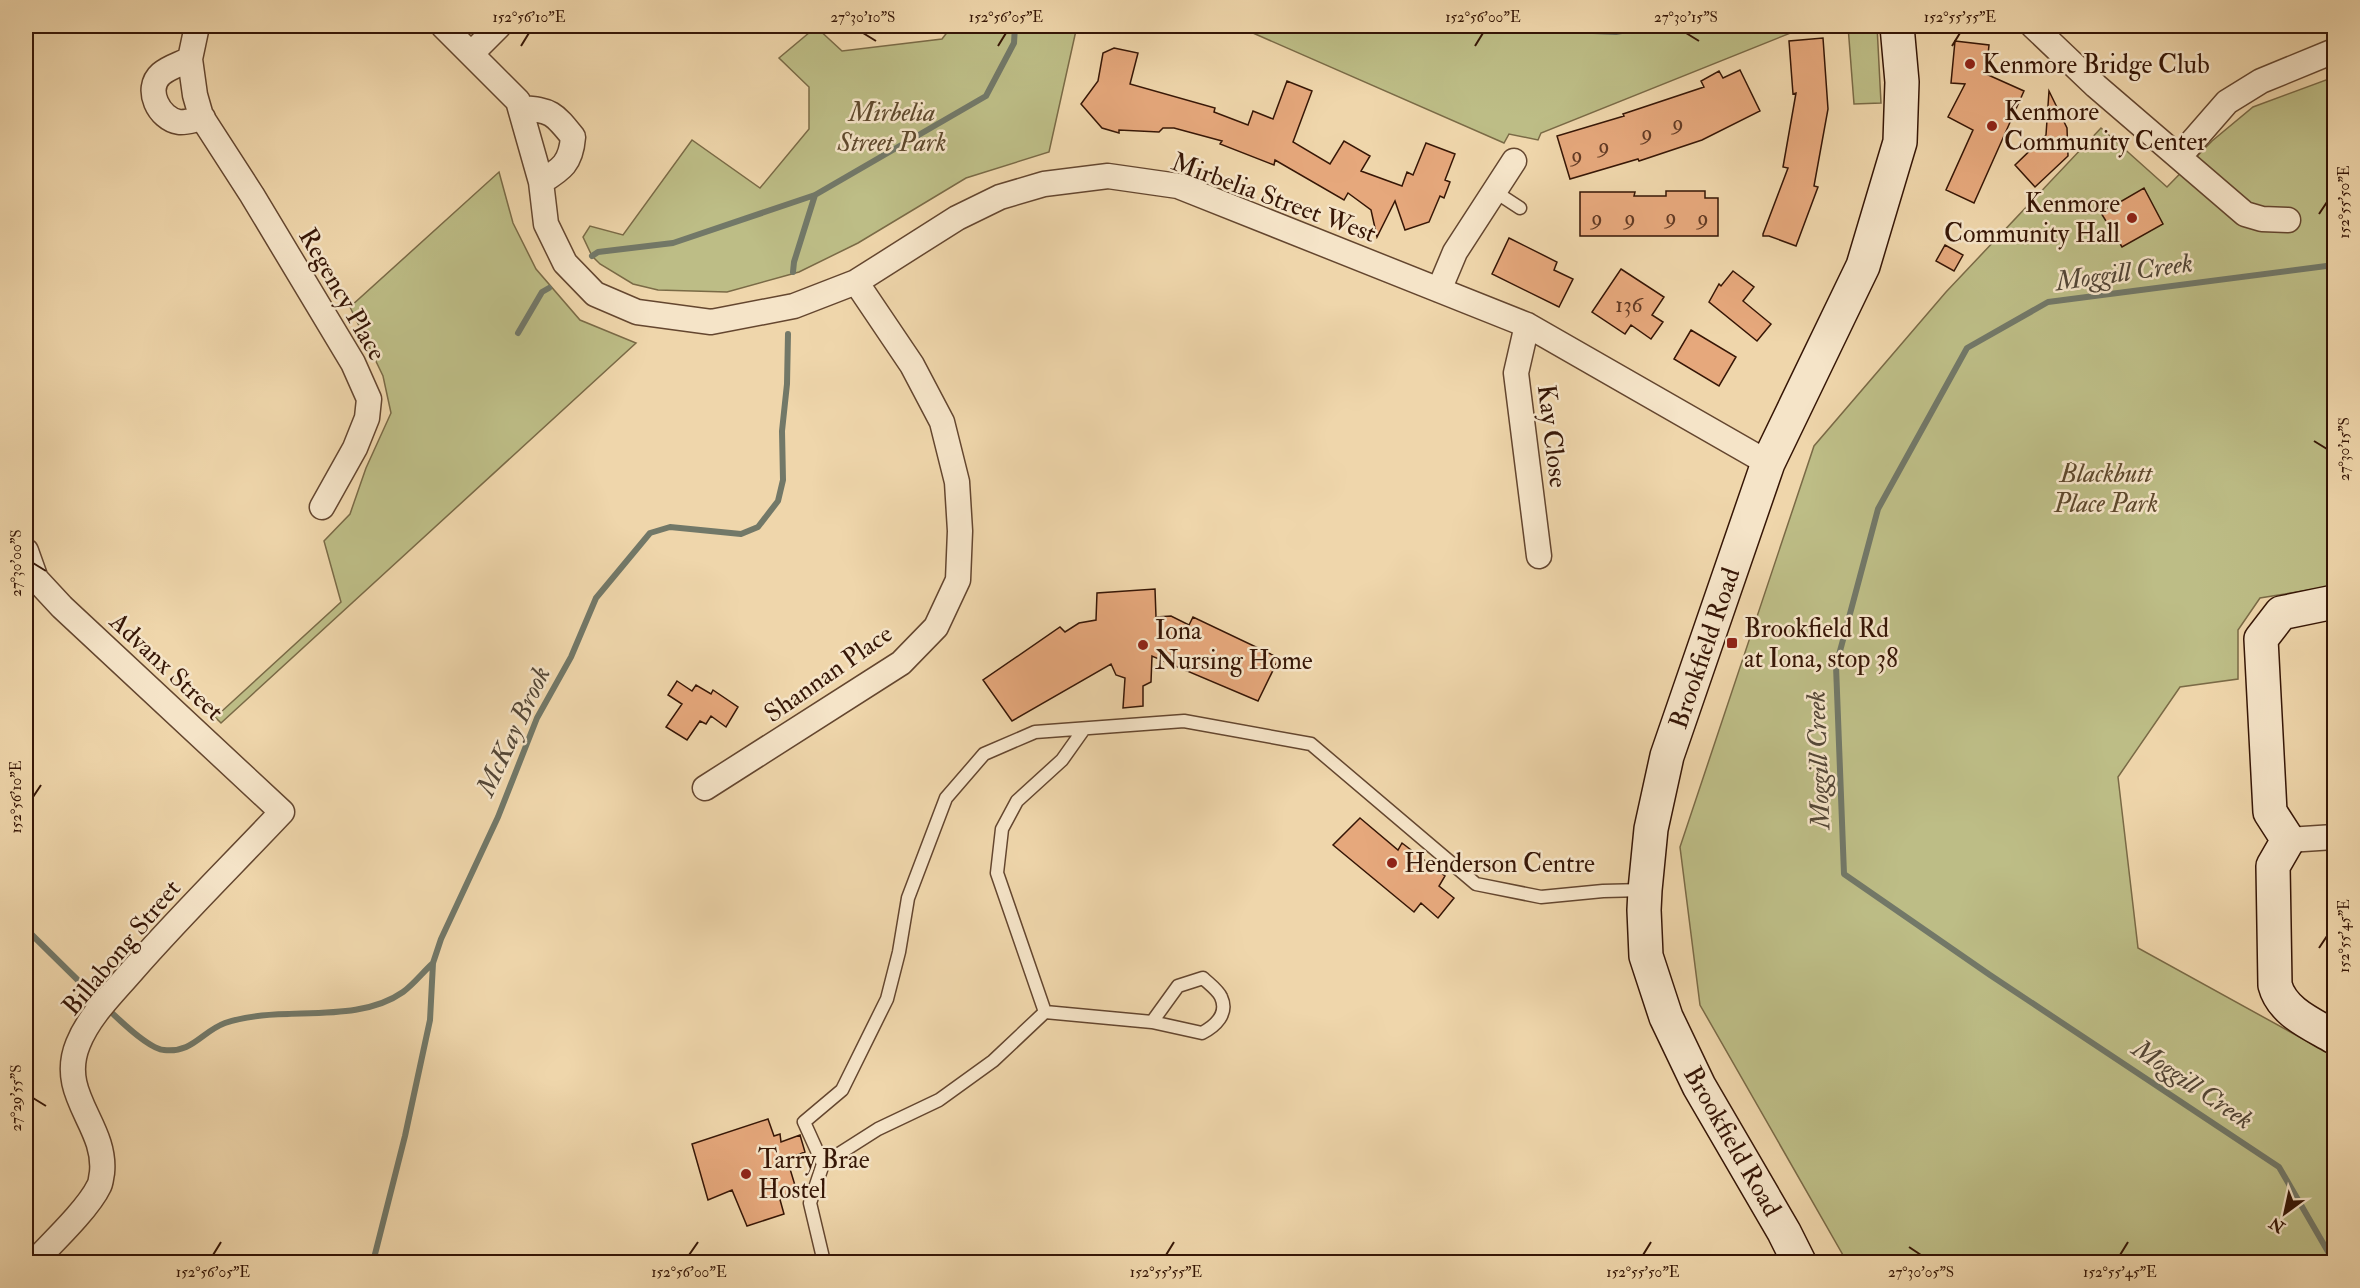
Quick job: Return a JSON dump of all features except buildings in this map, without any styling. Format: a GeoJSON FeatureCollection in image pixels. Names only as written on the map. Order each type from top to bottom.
{"type":"FeatureCollection","features":[{"type":"Feature","properties":{"kind":"main road","name":"Brookfield Road"},"geometry":{"type":"LineString","coordinates":[[1799,1263],[1785,1232],[1700,1086],[1666,1017],[1646,956],[1645,890],[1651,829],[1667,756],[1768,464],[1863,266],[1900,142],[1902,82],[1897,26]]}},
{"type":"Feature","properties":{"kind":"main road"},"geometry":{"type":"LineString","coordinates":[[2334,602],[2281,613],[2261,639],[2270,812],[2288,840],[2273,866],[2275,985],[2278,997],[2292,1012],[2334,1037]]}},
{"type":"Feature","properties":{"kind":"street","name":"Regency Place"},"geometry":{"type":"LineString","coordinates":[[197,26],[190,59],[195,95],[202,118],[252,195],[353,363],[369,399],[368,418],[355,448],[322,507]]}},
{"type":"Feature","properties":{"kind":"street","name":"Mirbelia Street West"},"geometry":{"type":"LineString","coordinates":[[442,26],[472,53],[518,101],[541,182],[546,224],[565,263],[595,294],[637,312],[711,322],[794,306],[856,282],[957,218],[1000,197],[1044,184],[1108,176],[1178,186],[1527,325],[1768,464]]}},
{"type":"Feature","properties":{"kind":"street"},"geometry":{"type":"LineString","coordinates":[[472,53],[499,26]]}},
{"type":"Feature","properties":{"kind":"street"},"geometry":{"type":"LineString","coordinates":[[2033,26],[2054,48],[2246,214],[2262,219],[2288,220]]}},
{"type":"Feature","properties":{"kind":"street"},"geometry":{"type":"LineString","coordinates":[[2179,157],[2226,102],[2261,81],[2334,51]]}},
{"type":"Feature","properties":{"kind":"street"},"geometry":{"type":"LineString","coordinates":[[190,59],[159,76],[153,89],[155,103],[165,115],[179,122],[202,118]]}},
{"type":"Feature","properties":{"kind":"street"},"geometry":{"type":"LineString","coordinates":[[521,108],[544,109],[561,122],[573,137],[572,154],[561,170],[541,182]]}},
{"type":"Feature","properties":{"kind":"street"},"geometry":{"type":"LineString","coordinates":[[1439,290],[1455,252],[1514,160]]}},
{"type":"Feature","properties":{"kind":"street","name":"Shannan Place"},"geometry":{"type":"LineString","coordinates":[[705,788],[901,663],[936,627],[958,580],[960,531],[957,482],[942,422],[912,365],[856,282]]}},
{"type":"Feature","properties":{"kind":"street","name":"Kay Close"},"geometry":{"type":"LineString","coordinates":[[1527,325],[1516,373],[1539,556]]}},
{"type":"Feature","properties":{"kind":"street","name":"Advanx Street"},"geometry":{"type":"LineString","coordinates":[[26,551],[36,579],[62,607],[282,812]]}},
{"type":"Feature","properties":{"kind":"street","name":"Billabong Street"},"geometry":{"type":"LineString","coordinates":[[34,1263],[100,1185],[104,1157],[72,1082],[73,1059],[78,1042],[95,1013],[154,945],[282,812]]}},
{"type":"Feature","properties":{"kind":"street"},"geometry":{"type":"LineString","coordinates":[[2288,840],[2334,837]]}},
{"type":"Feature","properties":{"kind":"lane"},"geometry":{"type":"LineString","coordinates":[[1494,191],[1520,208]]}},
{"type":"Feature","properties":{"kind":"lane"},"geometry":{"type":"LineString","coordinates":[[823,1164],[804,1122],[842,1089],[887,999],[899,952],[908,898],[946,798],[984,754],[1035,732],[1185,721],[1311,744],[1476,884],[1541,897],[1603,891],[1645,890]]}},
{"type":"Feature","properties":{"kind":"lane"},"geometry":{"type":"LineString","coordinates":[[1045,1012],[997,873],[1002,829],[1017,801],[1062,760],[1084,729]]}},
{"type":"Feature","properties":{"kind":"lane"},"geometry":{"type":"LineString","coordinates":[[824,1263],[810,1203],[823,1164],[878,1129],[939,1100],[993,1061],[1045,1012],[1152,1022],[1202,1033],[1216,1025],[1222,1012],[1221,997],[1203,978],[1178,986],[1152,1022]]}},
{"type":"Feature","properties":{"kind":"green space","name":"Mirbelia Street Park"},"geometry":{"type":"Polygon","coordinates":[[[952,26],[1077,26],[1049,152],[966,178],[858,243],[799,272],[727,292],[658,290],[633,284],[600,264],[592,256],[583,237],[590,226],[623,235],[692,140],[760,188],[809,129],[809,87],[779,58],[816,27],[842,51],[942,39],[952,26]]]}},
{"type":"Feature","properties":{"kind":"green space"},"geometry":{"type":"Polygon","coordinates":[[[1237,26],[1808,26],[1541,133],[1538,140],[1509,134],[1504,143],[1237,26]]]}},
{"type":"Feature","properties":{"kind":"green space"},"geometry":{"type":"Polygon","coordinates":[[[1848,26],[1877,26],[1881,103],[1854,104],[1848,26]]]}},
{"type":"Feature","properties":{"kind":"green space","name":"Blackbutt Place Park"},"geometry":{"type":"Polygon","coordinates":[[[2334,77],[2334,586],[2260,598],[2238,630],[2238,679],[2180,687],[2118,777],[2138,948],[2334,1056],[2334,1262],[1847,1262],[1700,1005],[1680,847],[1814,446],[1946,292],[2101,128],[2167,187],[2212,141],[2253,107],[2334,77]]]}},
{"type":"Feature","properties":{"kind":"green space"},"geometry":{"type":"Polygon","coordinates":[[[499,172],[513,223],[536,269],[580,320],[636,343],[221,723],[208,710],[221,712],[341,602],[324,541],[350,514],[366,468],[391,413],[383,376],[350,307],[499,172]]]}},
{"type":"Feature","properties":{"kind":"waterway","name":"McKay Brook"},"geometry":{"type":"LineString","coordinates":[[592,256],[598,252],[673,243],[815,195],[986,96],[1014,43],[1015,26]]}},
{"type":"Feature","properties":{"kind":"waterway","name":"McKay Brook"},"geometry":{"type":"LineString","coordinates":[[1480,26],[1616,32],[1650,26]]}},
{"type":"Feature","properties":{"kind":"waterway","name":"McKay Brook"},"geometry":{"type":"LineString","coordinates":[[793,272],[815,195]]}},
{"type":"Feature","properties":{"kind":"waterway","name":"Moggill Creek"},"geometry":{"type":"LineString","coordinates":[[2334,265],[2048,302],[1967,348],[1878,509],[1836,666],[1844,874],[1990,975],[2279,1167],[2334,1262]]}},
{"type":"Feature","properties":{"kind":"waterway"},"geometry":{"type":"LineString","coordinates":[[518,333],[542,292],[549,288]]}},
{"type":"Feature","properties":{"kind":"waterway","name":"McKay Brook"},"geometry":{"type":"LineString","coordinates":[[373,1262],[405,1136],[430,1020],[433,963],[441,939],[498,817],[537,718],[571,657],[596,598],[650,533],[670,527],[741,534],[758,527],[778,501],[783,480],[782,431],[787,384],[788,334]]}},
{"type":"Feature","properties":{"kind":"waterway"},"geometry":{"type":"LineString","coordinates":[[26,929],[98,1000]]}},
{"type":"Feature","properties":{"kind":"waterway"},"geometry":{"type":"LineString","coordinates":[[106,1007],[150,1044],[164,1050],[174,1050],[190,1045],[225,1023],[246,1018],[340,1012],[363,1009],[384,1002],[407,989],[433,963]]}},
{"type":"Feature","properties":{"kind":"place","name":"Kenmore Bridge Club"},"geometry":{"type":"Point","coordinates":[1970,64]}},
{"type":"Feature","properties":{"kind":"place","name":"Kenmore Community Center"},"geometry":{"type":"Point","coordinates":[1992,126]}},
{"type":"Feature","properties":{"kind":"place","name":"Kenmore Community Hall"},"geometry":{"type":"Point","coordinates":[2132,218]}},
{"type":"Feature","properties":{"kind":"place","name":"Brookfield Rd at Iona, stop 38"},"geometry":{"type":"Point","coordinates":[1732,643]}},
{"type":"Feature","properties":{"kind":"place","name":"Iona Nursing Home"},"geometry":{"type":"Point","coordinates":[1143,645]}},
{"type":"Feature","properties":{"kind":"place","name":"Henderson Centre"},"geometry":{"type":"Point","coordinates":[1392,863]}},
{"type":"Feature","properties":{"kind":"place","name":"Tarry Brae Hostel"},"geometry":{"type":"Point","coordinates":[746,1174]}}]}
